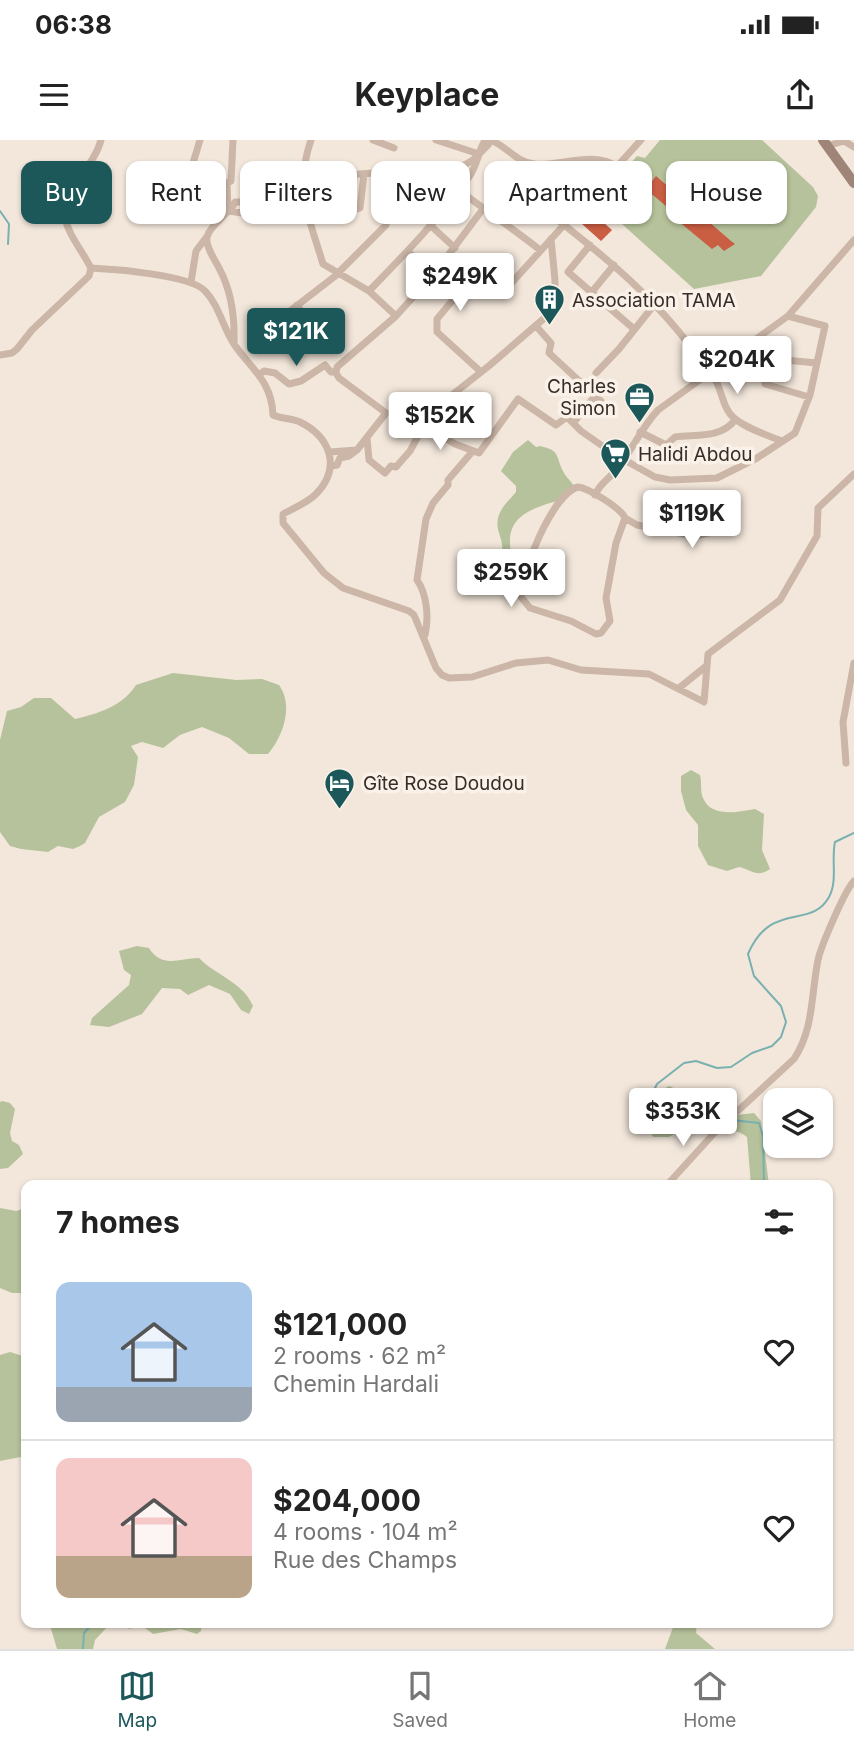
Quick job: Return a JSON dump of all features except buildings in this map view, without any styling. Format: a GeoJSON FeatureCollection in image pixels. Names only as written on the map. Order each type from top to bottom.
{"type":"FeatureCollection","features":[{"type":"Feature","properties":{"kind":"street"},"geometry":{"type":"LineString","coordinates":[[0,355],[12,353],[17,349],[32,330],[89,276],[91,268],[71,236],[65,205],[69,190],[93,158],[101,140]]}},
{"type":"Feature","properties":{"kind":"street"},"geometry":{"type":"LineString","coordinates":[[194,161],[200,140]]}},
{"type":"Feature","properties":{"kind":"street"},"geometry":{"type":"LineString","coordinates":[[229,211],[227,183],[231,181],[233,140]]}},
{"type":"Feature","properties":{"kind":"street"},"geometry":{"type":"LineString","coordinates":[[306,161],[311,140]]}},
{"type":"Feature","properties":{"kind":"street"},"geometry":{"type":"LineString","coordinates":[[373,140],[394,148]]}},
{"type":"Feature","properties":{"kind":"street"},"geometry":{"type":"LineString","coordinates":[[436,140],[479,154]]}},
{"type":"Feature","properties":{"kind":"street"},"geometry":{"type":"LineString","coordinates":[[622,161],[641,140]]}},
{"type":"Feature","properties":{"kind":"street"},"geometry":{"type":"LineString","coordinates":[[854,147],[844,141],[825,143],[854,183]]}},
{"type":"Feature","properties":{"kind":"street"},"geometry":{"type":"LineString","coordinates":[[470,176],[487,142],[501,143],[522,161]]}},
{"type":"Feature","properties":{"kind":"street"},"geometry":{"type":"LineString","coordinates":[[469,161],[479,154]]}},
{"type":"Feature","properties":{"kind":"street"},"geometry":{"type":"LineString","coordinates":[[587,161],[606,161]]}},
{"type":"Feature","properties":{"kind":"street"},"geometry":{"type":"LineString","coordinates":[[357,209],[360,208],[364,174]]}},
{"type":"Feature","properties":{"kind":"street"},"geometry":{"type":"LineString","coordinates":[[357,175],[371,174]]}},
{"type":"Feature","properties":{"kind":"street"},"geometry":{"type":"LineString","coordinates":[[470,199],[503,220],[540,250]]}},
{"type":"Feature","properties":{"kind":"street"},"geometry":{"type":"LineString","coordinates":[[191,282],[196,251],[212,226],[219,223],[235,202],[240,202]]}},
{"type":"Feature","properties":{"kind":"street"},"geometry":{"type":"LineString","coordinates":[[331,466],[337,465],[340,458],[357,450],[386,413],[339,378],[337,367],[396,316],[434,274],[483,209]]}},
{"type":"Feature","properties":{"kind":"street"},"geometry":{"type":"LineString","coordinates":[[229,211],[240,213]]}},
{"type":"Feature","properties":{"kind":"street"},"geometry":{"type":"LineString","coordinates":[[311,224],[323,264],[369,291],[396,316]]}},
{"type":"Feature","properties":{"kind":"street"},"geometry":{"type":"LineString","coordinates":[[277,321],[336,274],[386,224]]}},
{"type":"Feature","properties":{"kind":"street"},"geometry":{"type":"LineString","coordinates":[[505,290],[565,224],[614,265],[686,339],[715,378],[735,420],[782,441]]}},
{"type":"Feature","properties":{"kind":"street"},"geometry":{"type":"LineString","coordinates":[[369,291],[408,252],[430,225],[455,248]]}},
{"type":"Feature","properties":{"kind":"street"},"geometry":{"type":"LineString","coordinates":[[208,236],[209,248],[228,288],[233,311],[234,345]]}},
{"type":"Feature","properties":{"kind":"street"},"geometry":{"type":"LineString","coordinates":[[438,406],[536,326],[556,305],[551,239]]}},
{"type":"Feature","properties":{"kind":"street"},"geometry":{"type":"LineString","coordinates":[[595,495],[601,482],[615,472],[640,432],[671,399],[754,343],[788,316],[854,240]]}},
{"type":"Feature","properties":{"kind":"street"},"geometry":{"type":"LineString","coordinates":[[555,280],[568,272],[590,246]]}},
{"type":"Feature","properties":{"kind":"street"},"geometry":{"type":"LineString","coordinates":[[408,252],[457,290],[457,295],[437,319],[437,332],[481,372]]}},
{"type":"Feature","properties":{"kind":"street"},"geometry":{"type":"LineString","coordinates":[[591,293],[614,265]]}},
{"type":"Feature","properties":{"kind":"street"},"geometry":{"type":"LineString","coordinates":[[91,268],[129,271],[191,282],[204,289],[214,302],[218,317],[234,345],[260,374],[272,399],[273,415],[301,422],[318,436],[330,452],[331,466],[316,494],[283,514],[282,523],[343,589],[409,611],[419,622],[436,668],[449,678],[472,677],[516,663],[548,660],[581,670],[649,674],[704,702],[708,654],[780,600],[817,536],[818,508],[854,474]]}},
{"type":"Feature","properties":{"kind":"street"},"geometry":{"type":"LineString","coordinates":[[568,272],[634,329]]}},
{"type":"Feature","properties":{"kind":"street"},"geometry":{"type":"LineString","coordinates":[[596,373],[654,304]]}},
{"type":"Feature","properties":{"kind":"street"},"geometry":{"type":"LineString","coordinates":[[297,305],[315,333],[313,342]]}},
{"type":"Feature","properties":{"kind":"street"},"geometry":{"type":"LineString","coordinates":[[366,438],[369,460],[385,473],[391,466],[396,467],[410,451],[425,425],[440,437],[472,452],[483,451],[518,399],[555,425],[566,417],[581,431],[654,478],[717,478],[757,458],[795,433],[809,397],[825,326],[788,316]]}},
{"type":"Feature","properties":{"kind":"street"},"geometry":{"type":"LineString","coordinates":[[536,326],[551,343],[549,353],[598,398],[574,422]]}},
{"type":"Feature","properties":{"kind":"street"},"geometry":{"type":"LineString","coordinates":[[754,343],[763,359],[765,384],[809,397]]}},
{"type":"Feature","properties":{"kind":"street"},"geometry":{"type":"LineString","coordinates":[[763,359],[817,363]]}},
{"type":"Feature","properties":{"kind":"street"},"geometry":{"type":"LineString","coordinates":[[260,374],[264,371],[275,373],[289,384],[301,381],[325,365],[331,372],[336,372]]}},
{"type":"Feature","properties":{"kind":"street"},"geometry":{"type":"LineString","coordinates":[[640,432],[666,445],[675,437],[708,436],[728,427],[735,420]]}},
{"type":"Feature","properties":{"kind":"street"},"geometry":{"type":"LineString","coordinates":[[330,452],[357,450]]}},
{"type":"Feature","properties":{"kind":"street"},"geometry":{"type":"LineString","coordinates":[[425,636],[426,607],[423,588],[416,580],[426,519],[433,503],[448,485],[448,480],[472,452]]}},
{"type":"Feature","properties":{"kind":"street"},"geometry":{"type":"LineString","coordinates":[[625,518],[616,543],[606,598],[610,621],[601,633],[596,634],[570,621],[525,605],[521,597],[522,580],[546,522],[556,504],[570,489],[583,488],[618,508],[625,518],[637,525],[695,536],[730,528],[727,514]]}},
{"type":"Feature","properties":{"kind":"street"},"geometry":{"type":"LineString","coordinates":[[846,763],[844,722],[854,663]]}},
{"type":"Feature","properties":{"kind":"street"},"geometry":{"type":"LineString","coordinates":[[679,688],[705,667]]}},
{"type":"Feature","properties":{"kind":"street"},"geometry":{"type":"LineString","coordinates":[[672,1180],[717,1130],[794,1059],[801,1049],[808,1030],[818,958],[843,898],[854,881]]}},
{"type":"Feature","properties":{"kind":"green space"},"geometry":{"type":"Polygon","coordinates":[[[660,140],[762,140],[785,161],[666,161],[666,224],[787,224],[787,163],[813,187],[818,196],[816,207],[761,276],[694,289],[622,224],[652,224],[652,161],[633,161],[637,156],[645,158],[660,140]]]}},
{"type":"Feature","properties":{"kind":"green space"},"geometry":{"type":"Polygon","coordinates":[[[528,440],[536,447],[554,452],[574,486],[567,498],[537,507],[521,517],[511,533],[512,561],[502,568],[489,564],[484,558],[487,553],[502,551],[499,515],[516,492],[516,486],[501,471],[513,452],[528,440]]]}},
{"type":"Feature","properties":{"kind":"green space"},"geometry":{"type":"Polygon","coordinates":[[[173,673],[236,680],[262,679],[279,685],[286,702],[285,721],[268,754],[249,754],[229,738],[202,727],[180,735],[163,748],[142,742],[131,746],[138,757],[134,785],[125,802],[99,817],[85,843],[73,849],[58,846],[48,852],[10,846],[0,832],[0,740],[7,711],[21,707],[34,698],[51,698],[75,719],[101,712],[117,704],[136,685],[173,673]]]}},
{"type":"Feature","properties":{"kind":"green space"},"geometry":{"type":"Polygon","coordinates":[[[691,770],[700,775],[703,798],[712,809],[726,812],[755,809],[764,814],[762,850],[770,869],[758,873],[739,867],[727,871],[708,865],[698,846],[698,825],[686,810],[681,791],[681,776],[691,770]]]}},
{"type":"Feature","properties":{"kind":"green space"},"geometry":{"type":"Polygon","coordinates":[[[137,946],[149,948],[165,960],[199,958],[243,991],[253,1006],[249,1014],[241,1010],[230,994],[209,985],[188,995],[180,989],[162,988],[142,1014],[109,1027],[90,1025],[92,1018],[129,985],[131,975],[124,970],[119,951],[137,946]]]}},
{"type":"Feature","properties":{"kind":"green space"},"geometry":{"type":"Polygon","coordinates":[[[670,1086],[681,1093],[700,1098],[702,1105],[720,1115],[754,1113],[761,1121],[763,1158],[766,1158],[768,1180],[751,1180],[747,1137],[737,1132],[710,1133],[688,1125],[669,1137],[653,1137],[649,1116],[658,1094],[670,1086]]]}},
{"type":"Feature","properties":{"kind":"green space"},"geometry":{"type":"Polygon","coordinates":[[[0,1102],[10,1103],[15,1109],[10,1133],[12,1141],[19,1145],[23,1154],[8,1168],[0,1169],[0,1102]]]}},
{"type":"Feature","properties":{"kind":"green space"},"geometry":{"type":"Polygon","coordinates":[[[0,1208],[21,1210],[21,1293],[0,1288],[0,1208]]]}},
{"type":"Feature","properties":{"kind":"green space"},"geometry":{"type":"Polygon","coordinates":[[[10,1352],[21,1355],[21,1457],[0,1461],[0,1355],[10,1352]]]}},
{"type":"Feature","properties":{"kind":"green space"},"geometry":{"type":"Polygon","coordinates":[[[51,1628],[106,1628],[95,1640],[93,1649],[57,1649],[51,1628]]]}},
{"type":"Feature","properties":{"kind":"green space"},"geometry":{"type":"Polygon","coordinates":[[[145,1628],[201,1628],[197,1634],[181,1629],[153,1634],[145,1628]]]}},
{"type":"Feature","properties":{"kind":"green space"},"geometry":{"type":"Polygon","coordinates":[[[673,1628],[696,1628],[696,1633],[715,1649],[665,1649],[673,1628]]]}},
{"type":"Feature","properties":{"kind":"waterway"},"geometry":{"type":"LineString","coordinates":[[0,211],[9,224],[8,244]]}},
{"type":"Feature","properties":{"kind":"waterway"},"geometry":{"type":"LineString","coordinates":[[723,1120],[668,1120],[654,1109],[653,1092],[657,1084],[684,1063],[696,1061],[717,1068],[731,1067],[752,1053],[772,1046],[781,1037],[786,1022],[781,1006],[754,976],[748,954],[757,937],[768,927],[821,907],[832,891],[835,842],[854,833]]}},
{"type":"Feature","properties":{"kind":"waterway"},"geometry":{"type":"LineString","coordinates":[[732,1120],[759,1123],[763,1136],[764,1180]]}},
{"type":"Feature","properties":{"kind":"waterway"},"geometry":{"type":"LineString","coordinates":[[83,1649],[84,1633],[89,1628]]}},
{"type":"Feature","properties":{"kind":"place","name":"Association TAMA"},"geometry":{"type":"Point","coordinates":[549,327]}},
{"type":"Feature","properties":{"kind":"place","name":"Charles Simon"},"geometry":{"type":"Point","coordinates":[639,424]}},
{"type":"Feature","properties":{"kind":"place","name":"Halidi Abdou"},"geometry":{"type":"Point","coordinates":[615,481]}},
{"type":"Feature","properties":{"kind":"place","name":"Gîte Rose Doudou"},"geometry":{"type":"Point","coordinates":[340,810]}}]}
